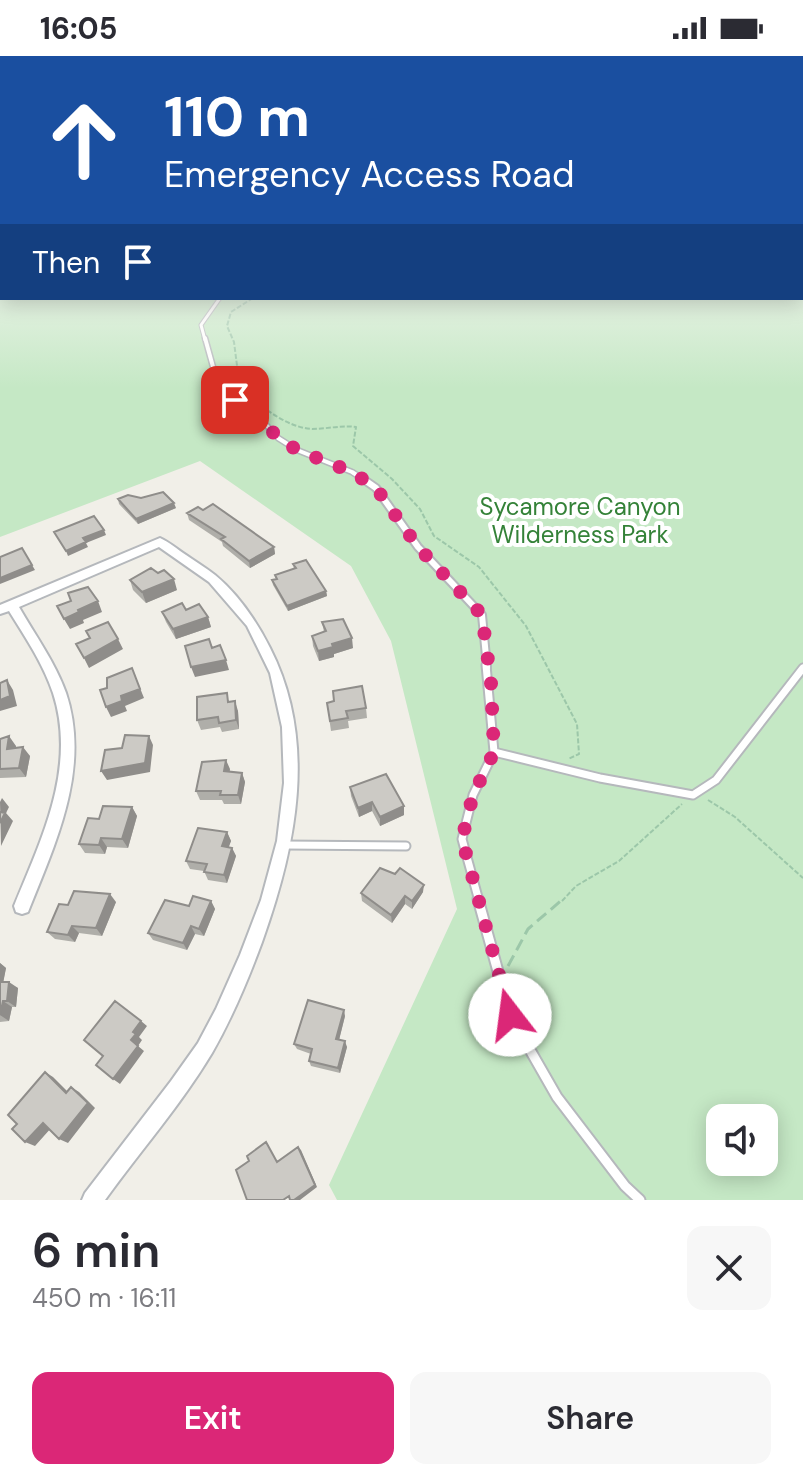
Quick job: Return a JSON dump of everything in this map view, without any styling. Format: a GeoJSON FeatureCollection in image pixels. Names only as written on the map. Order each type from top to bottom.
{"type":"FeatureCollection","features":[{"type":"Feature","properties":{"kind":"street"},"geometry":{"type":"LineString","coordinates":[[22,906],[63,798],[71,760],[69,723],[59,690],[6,608],[160,542],[199,565],[231,594],[268,648],[288,714],[293,750],[292,793],[284,845],[263,922],[204,1050],[92,1200]]}},
{"type":"Feature","properties":{"kind":"lane"},"geometry":{"type":"LineString","coordinates":[[219,300],[201,325],[215,374],[235,400],[259,417],[278,438],[297,450],[352,472],[376,488],[418,547],[482,615],[491,683],[494,752],[473,795],[462,839],[499,976],[510,1015],[557,1097],[640,1200]]}},
{"type":"Feature","properties":{"kind":"lane"},"geometry":{"type":"LineString","coordinates":[[494,752],[600,778],[693,795],[716,780],[803,668]]}},
{"type":"Feature","properties":{"kind":"lane"},"geometry":{"type":"LineString","coordinates":[[284,845],[406,846]]}},
{"type":"Feature","properties":{"kind":"path"},"geometry":{"type":"LineString","coordinates":[[499,976],[528,929],[547,916],[576,886],[619,861],[693,795],[714,802],[735,817],[803,878]]}},
{"type":"Feature","properties":{"kind":"green space","name":"Sycamore Canyon Wilderness Park"},"geometry":{"type":"Polygon","coordinates":[[[0,300],[803,300],[803,1200],[337,1200],[329,1185],[457,909],[391,641],[351,566],[200,461],[0,537],[0,300]]]}},
{"type":"Feature","properties":{"kind":"building"},"geometry":{"type":"Polygon","coordinates":[[[163,492],[174,503],[136,519],[118,499],[128,495],[141,498],[163,492]]]}},
{"type":"Feature","properties":{"kind":"building"},"geometry":{"type":"Polygon","coordinates":[[[213,504],[274,547],[249,561],[221,539],[225,537],[187,513],[213,504]]]}},
{"type":"Feature","properties":{"kind":"building"},"geometry":{"type":"Polygon","coordinates":[[[94,516],[104,530],[83,538],[86,542],[66,551],[54,532],[94,516]]]}},
{"type":"Feature","properties":{"kind":"building"},"geometry":{"type":"Polygon","coordinates":[[[22,548],[32,565],[0,578],[0,557],[22,548]]]}},
{"type":"Feature","properties":{"kind":"building"},"geometry":{"type":"Polygon","coordinates":[[[306,560],[326,591],[287,606],[272,580],[277,579],[275,575],[296,568],[293,564],[306,560]]]}},
{"type":"Feature","properties":{"kind":"building"},"geometry":{"type":"Polygon","coordinates":[[[151,568],[158,573],[164,570],[174,579],[142,592],[130,580],[151,568]]]}},
{"type":"Feature","properties":{"kind":"building"},"geometry":{"type":"Polygon","coordinates":[[[88,587],[98,601],[64,619],[57,606],[71,601],[68,593],[88,587]]]}},
{"type":"Feature","properties":{"kind":"building"},"geometry":{"type":"Polygon","coordinates":[[[182,603],[186,610],[199,604],[208,617],[173,629],[162,612],[182,603]]]}},
{"type":"Feature","properties":{"kind":"building"},"geometry":{"type":"Polygon","coordinates":[[[343,619],[352,638],[318,651],[312,636],[326,631],[322,622],[343,619]]]}},
{"type":"Feature","properties":{"kind":"building"},"geometry":{"type":"Polygon","coordinates":[[[108,622],[118,639],[84,658],[76,644],[90,638],[86,631],[108,622]]]}},
{"type":"Feature","properties":{"kind":"building"},"geometry":{"type":"Polygon","coordinates":[[[209,639],[212,648],[220,645],[226,660],[191,667],[185,646],[209,639]]]}},
{"type":"Feature","properties":{"kind":"building"},"geometry":{"type":"Polygon","coordinates":[[[132,668],[140,689],[121,696],[122,701],[106,707],[100,690],[107,688],[107,678],[132,668]]]}},
{"type":"Feature","properties":{"kind":"building"},"geometry":{"type":"Polygon","coordinates":[[[7,680],[10,696],[0,700],[0,683],[7,680]]]}},
{"type":"Feature","properties":{"kind":"building"},"geometry":{"type":"Polygon","coordinates":[[[362,686],[366,708],[346,711],[348,718],[330,721],[327,703],[334,701],[333,691],[362,686]]]}},
{"type":"Feature","properties":{"kind":"building"},"geometry":{"type":"Polygon","coordinates":[[[227,693],[228,702],[235,701],[236,720],[219,723],[218,717],[197,720],[197,697],[227,693]]]}},
{"type":"Feature","properties":{"kind":"building"},"geometry":{"type":"Polygon","coordinates":[[[125,735],[149,736],[145,763],[101,771],[105,750],[122,748],[125,735]]]}},
{"type":"Feature","properties":{"kind":"building"},"geometry":{"type":"Polygon","coordinates":[[[9,736],[7,749],[23,747],[19,768],[0,769],[0,739],[9,736]]]}},
{"type":"Feature","properties":{"kind":"building"},"geometry":{"type":"Polygon","coordinates":[[[226,760],[224,771],[242,773],[238,795],[196,791],[202,762],[226,760]]]}},
{"type":"Feature","properties":{"kind":"building"},"geometry":{"type":"Polygon","coordinates":[[[386,774],[404,806],[380,817],[372,802],[358,808],[350,787],[386,774]]]}},
{"type":"Feature","properties":{"kind":"building"},"geometry":{"type":"Polygon","coordinates":[[[103,806],[132,807],[122,839],[101,838],[99,845],[79,844],[88,818],[99,819],[103,806]]]}},
{"type":"Feature","properties":{"kind":"building"},"geometry":{"type":"Polygon","coordinates":[[[198,828],[227,832],[222,846],[232,848],[224,875],[204,872],[207,864],[186,861],[198,828]]]}},
{"type":"Feature","properties":{"kind":"building"},"geometry":{"type":"Polygon","coordinates":[[[380,868],[395,874],[400,868],[424,885],[412,901],[405,896],[391,915],[361,893],[380,868]]]}},
{"type":"Feature","properties":{"kind":"building"},"geometry":{"type":"Polygon","coordinates":[[[74,891],[110,894],[96,928],[72,926],[68,935],[47,932],[59,904],[68,905],[74,891]]]}},
{"type":"Feature","properties":{"kind":"building"},"geometry":{"type":"Polygon","coordinates":[[[193,896],[211,901],[199,929],[191,926],[183,943],[148,933],[165,900],[189,906],[193,896]]]}},
{"type":"Feature","properties":{"kind":"building"},"geometry":{"type":"Polygon","coordinates":[[[0,982],[9,982],[7,1001],[3,1001],[0,1015],[0,982]]]}},
{"type":"Feature","properties":{"kind":"building"},"geometry":{"type":"Polygon","coordinates":[[[308,1000],[344,1010],[336,1039],[345,1041],[338,1068],[309,1061],[312,1049],[294,1044],[308,1000]]]}},
{"type":"Feature","properties":{"kind":"building"},"geometry":{"type":"Polygon","coordinates":[[[115,1001],[141,1021],[131,1040],[138,1046],[113,1079],[96,1065],[103,1056],[84,1040],[115,1001]]]}},
{"type":"Feature","properties":{"kind":"building"},"geometry":{"type":"Polygon","coordinates":[[[45,1072],[66,1093],[71,1087],[88,1103],[59,1139],[43,1123],[25,1142],[12,1129],[17,1124],[8,1115],[45,1072]]]}},
{"type":"Feature","properties":{"kind":"building"},"geometry":{"type":"Polygon","coordinates":[[[266,1142],[277,1162],[298,1147],[315,1185],[294,1200],[290,1200],[289,1196],[283,1200],[247,1200],[236,1170],[249,1161],[247,1156],[266,1142]]]}},
{"type":"Feature","properties":{"kind":"route"},"geometry":{"type":"LineString","coordinates":[[235,400],[259,417],[278,438],[297,450],[352,472],[376,488],[418,547],[482,615],[491,683],[494,752],[473,795],[462,839],[510,1015]]}}]}
